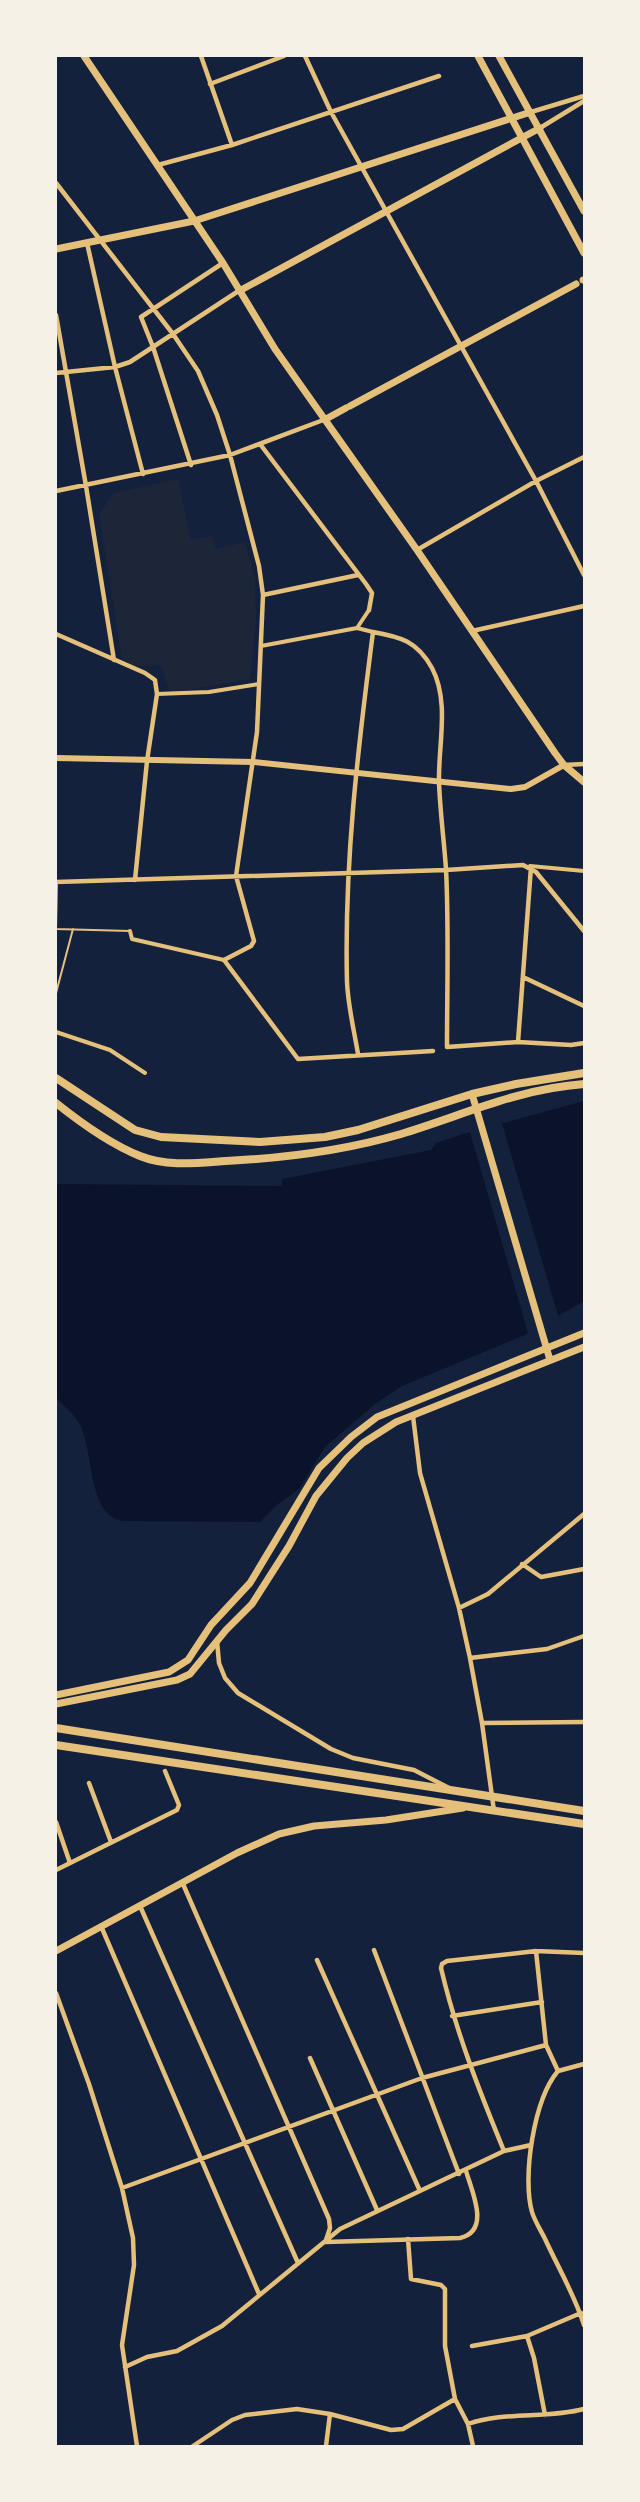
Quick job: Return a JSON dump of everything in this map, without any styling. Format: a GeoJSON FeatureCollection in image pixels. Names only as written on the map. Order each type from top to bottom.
{"type":"FeatureCollection","features":[{"type":"Feature","properties":{"kind":"main road"},"geometry":{"type":"LineString","coordinates":[[84,56],[224,263],[275,349],[326,419],[564,765],[585,782]]}},
{"type":"Feature","properties":{"kind":"main road"},"geometry":{"type":"LineString","coordinates":[[478,56],[585,254]]}},
{"type":"Feature","properties":{"kind":"main road"},"geometry":{"type":"LineString","coordinates":[[499,56],[585,211]]}},
{"type":"Feature","properties":{"kind":"main road"},"geometry":{"type":"LineString","coordinates":[[56,249],[194,221],[531,112]]}},
{"type":"Feature","properties":{"kind":"main road"},"geometry":{"type":"LineString","coordinates":[[241,290],[540,128]]}},
{"type":"Feature","properties":{"kind":"main road"},"geometry":{"type":"LineString","coordinates":[[326,419],[576,284]]}},
{"type":"Feature","properties":{"kind":"main road"},"geometry":{"type":"LineString","coordinates":[[56,1078],[135,1130],[161,1137],[261,1142],[325,1137],[358,1130],[472,1094],[585,1073]]}},
{"type":"Feature","properties":{"kind":"main road"},"geometry":{"type":"LineString","coordinates":[[56,1103],[126,1150],[162,1162],[184,1163],[277,1158],[337,1150],[401,1134],[513,1096],[585,1084]]}},
{"type":"Feature","properties":{"kind":"main road"},"geometry":{"type":"LineString","coordinates":[[472,1094],[550,1360]]}},
{"type":"Feature","properties":{"kind":"main road"},"geometry":{"type":"LineString","coordinates":[[56,1695],[169,1672],[181,1666],[194,1652],[211,1625],[250,1583],[319,1468],[351,1437],[377,1417],[585,1333]]}},
{"type":"Feature","properties":{"kind":"main road"},"geometry":{"type":"LineString","coordinates":[[56,1704],[177,1680],[189,1674],[260,1593],[316,1496],[347,1458],[383,1428],[585,1347]]}},
{"type":"Feature","properties":{"kind":"main road"},"geometry":{"type":"LineString","coordinates":[[56,1728],[585,1810]]}},
{"type":"Feature","properties":{"kind":"main road"},"geometry":{"type":"LineString","coordinates":[[56,1744],[585,1824]]}},
{"type":"Feature","properties":{"kind":"main road"},"geometry":{"type":"LineString","coordinates":[[56,1951],[237,1853],[279,1834],[314,1826],[386,1820],[468,1807]]}},
{"type":"Feature","properties":{"kind":"street"},"geometry":{"type":"LineString","coordinates":[[201,56],[232,145]]}},
{"type":"Feature","properties":{"kind":"street"},"geometry":{"type":"LineString","coordinates":[[210,84],[284,56]]}},
{"type":"Feature","properties":{"kind":"street"},"geometry":{"type":"LineString","coordinates":[[305,56],[331,112],[536,481],[585,575]]}},
{"type":"Feature","properties":{"kind":"street"},"geometry":{"type":"LineString","coordinates":[[158,165],[232,145],[439,76]]}},
{"type":"Feature","properties":{"kind":"street"},"geometry":{"type":"LineString","coordinates":[[531,112],[585,96]]}},
{"type":"Feature","properties":{"kind":"street"},"geometry":{"type":"LineString","coordinates":[[540,128],[585,101]]}},
{"type":"Feature","properties":{"kind":"street"},"geometry":{"type":"LineString","coordinates":[[56,183],[173,334],[198,370],[230,455],[259,566],[263,595],[253,762],[236,876],[254,941],[251,946],[224,960],[132,939],[130,931]]}},
{"type":"Feature","properties":{"kind":"street"},"geometry":{"type":"LineString","coordinates":[[87,243],[115,367],[143,474]]}},
{"type":"Feature","properties":{"kind":"street"},"geometry":{"type":"LineString","coordinates":[[191,465],[153,346],[141,317],[224,263]]}},
{"type":"Feature","properties":{"kind":"street"},"geometry":{"type":"LineString","coordinates":[[56,373],[115,367],[129,362],[241,290]]}},
{"type":"Feature","properties":{"kind":"street"},"geometry":{"type":"LineString","coordinates":[[56,315],[114,660]]}},
{"type":"Feature","properties":{"kind":"street"},"geometry":{"type":"LineString","coordinates":[[56,490],[191,465],[230,455],[326,419]]}},
{"type":"Feature","properties":{"kind":"street"},"geometry":{"type":"LineString","coordinates":[[260,444],[372,593],[369,610],[357,628]]}},
{"type":"Feature","properties":{"kind":"street"},"geometry":{"type":"LineString","coordinates":[[417,550],[536,481],[585,457]]}},
{"type":"Feature","properties":{"kind":"street"},"geometry":{"type":"LineString","coordinates":[[263,595],[358,575]]}},
{"type":"Feature","properties":{"kind":"street"},"geometry":{"type":"LineString","coordinates":[[472,631],[585,606]]}},
{"type":"Feature","properties":{"kind":"street"},"geometry":{"type":"LineString","coordinates":[[261,646],[357,628],[409,641],[433,669],[439,690],[442,717],[439,780],[446,870],[447,1047],[518,1042],[571,1045],[585,1043]]}},
{"type":"Feature","properties":{"kind":"street"},"geometry":{"type":"LineString","coordinates":[[358,1054],[347,983],[349,873],[355,773],[373,632]]}},
{"type":"Feature","properties":{"kind":"street"},"geometry":{"type":"LineString","coordinates":[[56,634],[145,673],[155,680],[157,694],[147,761],[135,880]]}},
{"type":"Feature","properties":{"kind":"street"},"geometry":{"type":"LineString","coordinates":[[157,694],[208,692],[259,684]]}},
{"type":"Feature","properties":{"kind":"street"},"geometry":{"type":"LineString","coordinates":[[56,758],[253,762],[511,789],[525,787],[564,765],[585,764]]}},
{"type":"Feature","properties":{"kind":"street"},"geometry":{"type":"LineString","coordinates":[[56,882],[446,870],[523,865],[585,871]]}},
{"type":"Feature","properties":{"kind":"street"},"geometry":{"type":"LineString","coordinates":[[523,865],[531,867],[585,931]]}},
{"type":"Feature","properties":{"kind":"street"},"geometry":{"type":"LineString","coordinates":[[518,1042],[531,867]]}},
{"type":"Feature","properties":{"kind":"street"},"geometry":{"type":"LineString","coordinates":[[224,960],[298,1059],[433,1051]]}},
{"type":"Feature","properties":{"kind":"street"},"geometry":{"type":"LineString","coordinates":[[523,977],[585,1006]]}},
{"type":"Feature","properties":{"kind":"street"},"geometry":{"type":"LineString","coordinates":[[56,1032],[110,1050],[145,1073]]}},
{"type":"Feature","properties":{"kind":"street"},"geometry":{"type":"LineString","coordinates":[[413,1416],[420,1473],[459,1608],[470,1659],[482,1723],[494,1810]]}},
{"type":"Feature","properties":{"kind":"street"},"geometry":{"type":"LineString","coordinates":[[459,1608],[488,1593],[585,1514]]}},
{"type":"Feature","properties":{"kind":"street"},"geometry":{"type":"LineString","coordinates":[[522,1564],[541,1577],[585,1569]]}},
{"type":"Feature","properties":{"kind":"street"},"geometry":{"type":"LineString","coordinates":[[470,1659],[547,1649],[585,1636]]}},
{"type":"Feature","properties":{"kind":"street"},"geometry":{"type":"LineString","coordinates":[[217,1641],[219,1663],[225,1678],[238,1693],[331,1749],[353,1758],[414,1770],[452,1789]]}},
{"type":"Feature","properties":{"kind":"street"},"geometry":{"type":"LineString","coordinates":[[482,1723],[585,1722]]}},
{"type":"Feature","properties":{"kind":"street"},"geometry":{"type":"LineString","coordinates":[[56,1870],[178,1808],[165,1772]]}},
{"type":"Feature","properties":{"kind":"street"},"geometry":{"type":"LineString","coordinates":[[89,1783],[111,1842]]}},
{"type":"Feature","properties":{"kind":"street"},"geometry":{"type":"LineString","coordinates":[[56,1822],[70,1863]]}},
{"type":"Feature","properties":{"kind":"street"},"geometry":{"type":"LineString","coordinates":[[183,1884],[329,2219],[330,2228],[326,2242]]}},
{"type":"Feature","properties":{"kind":"street"},"geometry":{"type":"LineString","coordinates":[[140,1906],[298,2263]]}},
{"type":"Feature","properties":{"kind":"street"},"geometry":{"type":"LineString","coordinates":[[101,1926],[259,2294]]}},
{"type":"Feature","properties":{"kind":"street"},"geometry":{"type":"LineString","coordinates":[[374,1950],[459,2174]]}},
{"type":"Feature","properties":{"kind":"street"},"geometry":{"type":"LineString","coordinates":[[504,2151],[468,2064],[452,2016],[442,1964],[447,1960],[536,1951],[585,1953]]}},
{"type":"Feature","properties":{"kind":"street"},"geometry":{"type":"LineString","coordinates":[[536,1951],[546,2045],[558,2070]]}},
{"type":"Feature","properties":{"kind":"street"},"geometry":{"type":"LineString","coordinates":[[317,1960],[420,2191]]}},
{"type":"Feature","properties":{"kind":"street"},"geometry":{"type":"LineString","coordinates":[[56,1993],[122,2188],[133,2238],[134,2265],[122,2345],[137,2446]]}},
{"type":"Feature","properties":{"kind":"street"},"geometry":{"type":"LineString","coordinates":[[452,2016],[542,2002]]}},
{"type":"Feature","properties":{"kind":"street"},"geometry":{"type":"LineString","coordinates":[[122,2188],[422,2078],[546,2045]]}},
{"type":"Feature","properties":{"kind":"street"},"geometry":{"type":"LineString","coordinates":[[310,2058],[377,2210]]}},
{"type":"Feature","properties":{"kind":"street"},"geometry":{"type":"LineString","coordinates":[[585,2064],[558,2070],[551,2079],[536,2119],[531,2145],[530,2190],[532,2212],[585,2325]]}},
{"type":"Feature","properties":{"kind":"street"},"geometry":{"type":"LineString","coordinates":[[125,2367],[147,2357],[177,2351],[222,2326],[340,2229],[504,2151],[531,2145]]}},
{"type":"Feature","properties":{"kind":"street"},"geometry":{"type":"LineString","coordinates":[[326,2242],[460,2238],[471,2235],[475,2231],[476,2205],[466,2171]]}},
{"type":"Feature","properties":{"kind":"street"},"geometry":{"type":"LineString","coordinates":[[408,2239],[411,2279],[441,2285],[445,2289],[445,2346],[454,2399],[468,2424],[473,2446]]}},
{"type":"Feature","properties":{"kind":"street"},"geometry":{"type":"LineString","coordinates":[[472,2346],[527,2336],[580,2313]]}},
{"type":"Feature","properties":{"kind":"street"},"geometry":{"type":"LineString","coordinates":[[527,2336],[544,2415]]}},
{"type":"Feature","properties":{"kind":"street"},"geometry":{"type":"LineString","coordinates":[[193,2446],[232,2420],[245,2415],[297,2409],[330,2414],[391,2430],[403,2429],[454,2399]]}},
{"type":"Feature","properties":{"kind":"street"},"geometry":{"type":"LineString","coordinates":[[468,2424],[483,2419],[564,2414],[585,2409]]}},
{"type":"Feature","properties":{"kind":"street"},"geometry":{"type":"LineString","coordinates":[[326,2446],[330,2414]]}},
{"type":"Feature","properties":{"kind":"lane"},"geometry":{"type":"LineString","coordinates":[[56,882],[56,928],[130,931]]}},
{"type":"Feature","properties":{"kind":"lane"},"geometry":{"type":"LineString","coordinates":[[56,993],[73,929]]}},
{"type":"Feature","properties":{"kind":"shaded area"},"geometry":{"type":"Polygon","coordinates":[[[178,479],[191,540],[212,536],[216,549],[245,542],[255,578],[256,620],[250,679],[170,693],[161,664],[141,666],[122,659],[99,514],[114,493],[178,479]]]}},
{"type":"Feature","properties":{"kind":"shaded area"},"geometry":{"type":"Polygon","coordinates":[[[584,1101],[584,1301],[525,1335],[402,1386],[375,1404],[325,1447],[299,1489],[278,1504],[260,1522],[123,1521],[111,1517],[103,1508],[93,1481],[80,1425],[56,1398],[56,1184],[282,1186],[282,1179],[431,1150],[436,1143],[463,1134],[584,1101]]]}},
{"type":"Feature","properties":{"kind":"pier"},"geometry":{"type":"Polygon","coordinates":[[[501,1120],[559,1319],[529,1336],[469,1129],[501,1120]]]}}]}
